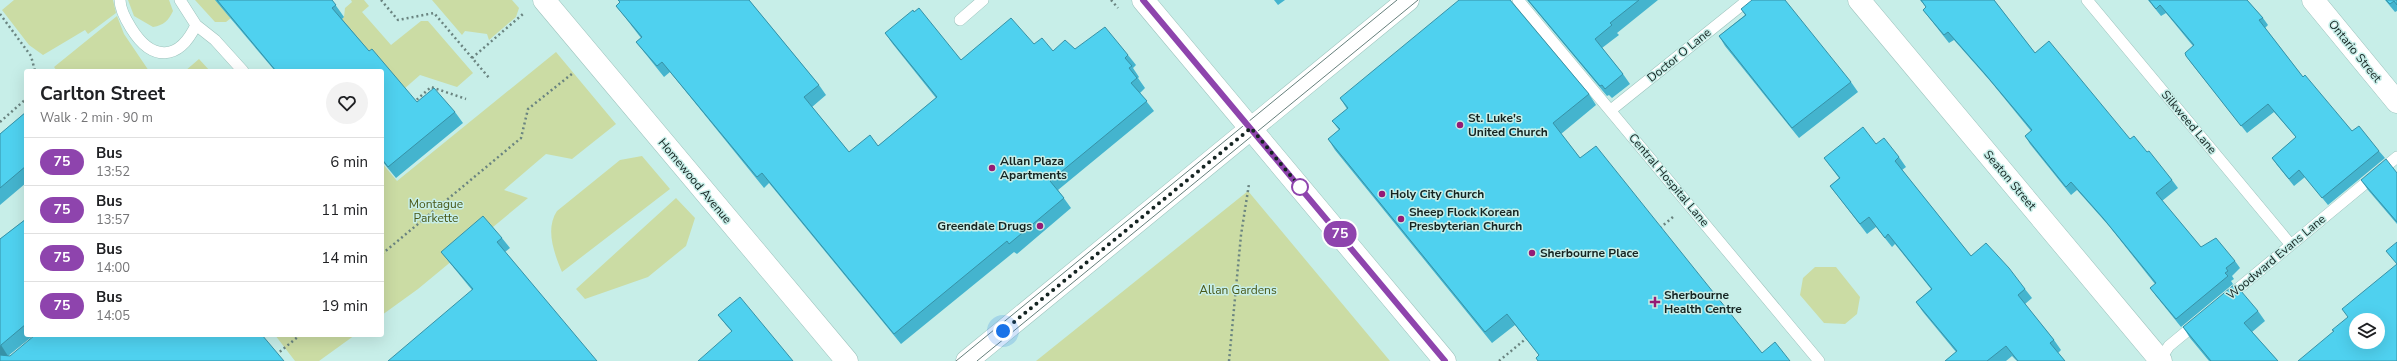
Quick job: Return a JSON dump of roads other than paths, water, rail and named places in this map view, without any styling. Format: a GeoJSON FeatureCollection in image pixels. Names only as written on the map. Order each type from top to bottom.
{"type":"FeatureCollection","features":[{"type":"Feature","properties":{"kind":"street","name":"Homewood Avenue"},"geometry":{"type":"LineString","coordinates":[[544,0],[847,361]]}},
{"type":"Feature","properties":{"kind":"street"},"geometry":{"type":"LineString","coordinates":[[1143,0],[1445,361]]}},
{"type":"Feature","properties":{"kind":"street"},"geometry":{"type":"LineString","coordinates":[[967,361],[1408,0]]}},
{"type":"Feature","properties":{"kind":"street","name":"Seaton Street"},"geometry":{"type":"LineString","coordinates":[[1859,0],[2160,361]]}},
{"type":"Feature","properties":{"kind":"street","name":"Ontario Street"},"geometry":{"type":"LineString","coordinates":[[2313,0],[2397,102]]}},
{"type":"Feature","properties":{"kind":"lane"},"geometry":{"type":"LineString","coordinates":[[120,0],[126,20],[136,36],[148,50],[165,53],[176,50],[189,39],[196,24]]}},
{"type":"Feature","properties":{"kind":"lane"},"geometry":{"type":"LineString","coordinates":[[180,0],[196,24],[215,40],[241,69]]}},
{"type":"Feature","properties":{"kind":"lane"},"geometry":{"type":"LineString","coordinates":[[960,20],[983,0]]}},
{"type":"Feature","properties":{"kind":"lane","name":"Central Hospital Lane"},"geometry":{"type":"LineString","coordinates":[[1518,0],[1819,361]]}},
{"type":"Feature","properties":{"kind":"lane","name":"Doctor O Lane"},"geometry":{"type":"LineString","coordinates":[[1611,110],[1748,0]]}},
{"type":"Feature","properties":{"kind":"lane","name":"Silkweed Lane"},"geometry":{"type":"LineString","coordinates":[[2087,0],[2290,244]]}},
{"type":"Feature","properties":{"kind":"lane","name":"Woodward Evans Lane"},"geometry":{"type":"LineString","coordinates":[[2218,306],[2290,244],[2397,157]]}},
{"type":"Feature","properties":{"kind":"lane"},"geometry":{"type":"LineString","coordinates":[[2160,361],[2169,346],[2206,316]]}},
{"type":"Feature","properties":{"kind":"tram line"},"geometry":{"type":"LineString","coordinates":[[956,361],[1397,0]]}},
{"type":"Feature","properties":{"kind":"tram line"},"geometry":{"type":"LineString","coordinates":[[977,361],[1418,0]]}},
{"type":"Feature","properties":{"kind":"place","name":"St. Luke's United Church"},"geometry":{"type":"Point","coordinates":[1460,125]}},
{"type":"Feature","properties":{"kind":"place","name":"Allan Plaza Apartments"},"geometry":{"type":"Point","coordinates":[992,168]}},
{"type":"Feature","properties":{"kind":"place","name":"Holy City Church"},"geometry":{"type":"Point","coordinates":[1382,194]}},
{"type":"Feature","properties":{"kind":"place","name":"Sheep Flock Korean Presbyterian Church"},"geometry":{"type":"Point","coordinates":[1401,219]}},
{"type":"Feature","properties":{"kind":"place","name":"Greendale Drugs"},"geometry":{"type":"Point","coordinates":[1040,226]}},
{"type":"Feature","properties":{"kind":"place","name":"Sherbourne Place"},"geometry":{"type":"Point","coordinates":[1532,253]}},
{"type":"Feature","properties":{"kind":"place","name":"Sherbourne Health Centre"},"geometry":{"type":"Point","coordinates":[1655,302]}},
{"type":"Feature","properties":{"kind":"park label","name":"Montague Parkette"},"geometry":{"type":"Point","coordinates":[436,211]}},
{"type":"Feature","properties":{"kind":"park label","name":"Allan Gardens"},"geometry":{"type":"Point","coordinates":[1238,290]}}]}
